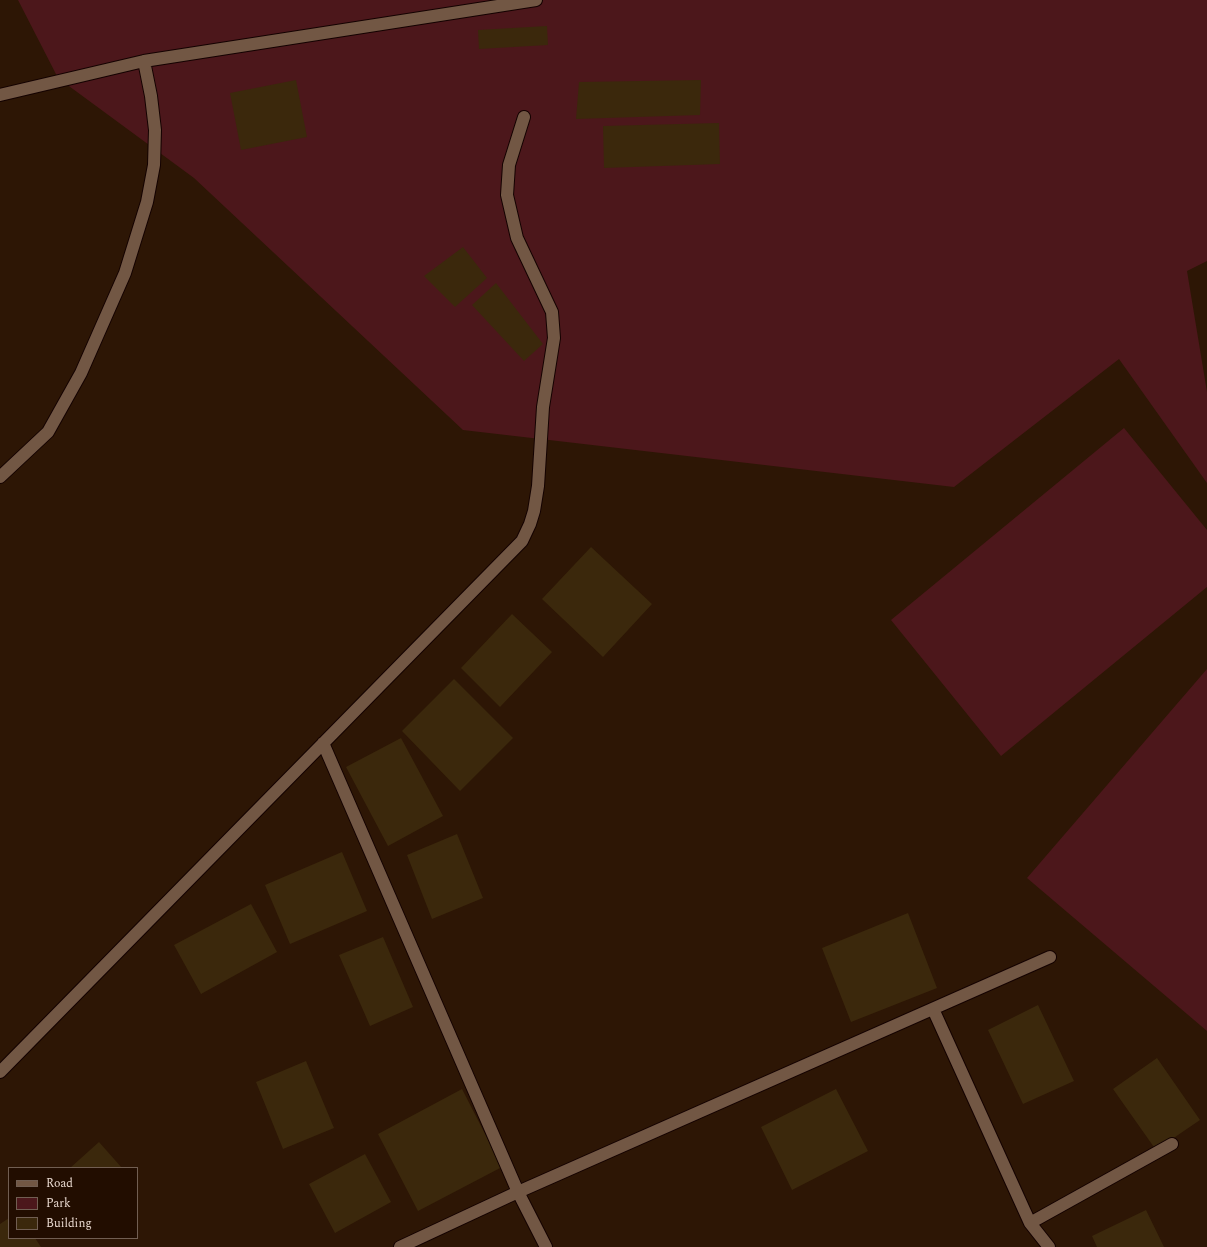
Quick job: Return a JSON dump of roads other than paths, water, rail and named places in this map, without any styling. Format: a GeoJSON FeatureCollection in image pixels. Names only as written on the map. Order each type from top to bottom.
{"type":"FeatureCollection","features":[{"type":"Feature","properties":{"kind":"street"},"geometry":{"type":"LineString","coordinates":[[0,95],[144,61],[536,0]]}},
{"type":"Feature","properties":{"kind":"street"},"geometry":{"type":"LineString","coordinates":[[0,477],[48,432],[81,373],[125,273],[146,202],[154,164],[155,130],[151,96],[144,61]]}},
{"type":"Feature","properties":{"kind":"street"},"geometry":{"type":"LineString","coordinates":[[0,1072],[522,541],[534,511],[538,486],[543,407],[554,338],[552,312],[517,238],[507,195],[509,164],[524,117]]}},
{"type":"Feature","properties":{"kind":"street"},"geometry":{"type":"LineString","coordinates":[[323,743],[518,1192],[546,1247]]}},
{"type":"Feature","properties":{"kind":"street"},"geometry":{"type":"LineString","coordinates":[[400,1247],[518,1192],[1050,957]]}},
{"type":"Feature","properties":{"kind":"street"},"geometry":{"type":"LineString","coordinates":[[933,1009],[1030,1223],[1049,1247]]}},
{"type":"Feature","properties":{"kind":"street"},"geometry":{"type":"LineString","coordinates":[[1030,1223],[1172,1144]]}}]}
